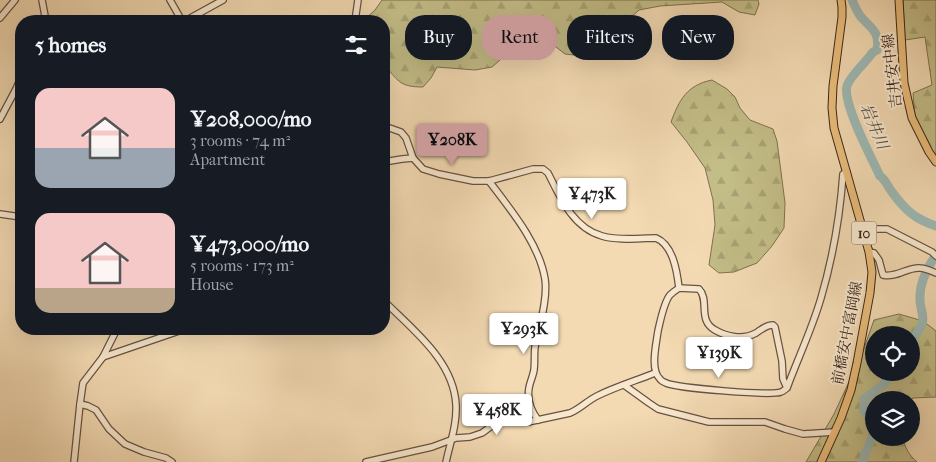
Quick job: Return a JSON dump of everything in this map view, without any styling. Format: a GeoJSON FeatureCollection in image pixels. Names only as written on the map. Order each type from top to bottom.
{"type":"FeatureCollection","features":[{"type":"Feature","properties":{"kind":"main road","name":"前橋安中富岡線"},"geometry":{"type":"LineString","coordinates":[[821,462],[851,390],[858,363],[872,272],[869,252],[834,128],[832,108],[833,86],[842,17],[840,0]]}},
{"type":"Feature","properties":{"kind":"main road","name":"吉井安中線"},"geometry":{"type":"LineString","coordinates":[[898,0],[904,83],[912,118],[936,162]]}},
{"type":"Feature","properties":{"kind":"street"},"geometry":{"type":"LineString","coordinates":[[0,18],[15,0]]}},
{"type":"Feature","properties":{"kind":"street"},"geometry":{"type":"LineString","coordinates":[[42,0],[45,15]]}},
{"type":"Feature","properties":{"kind":"street"},"geometry":{"type":"LineString","coordinates":[[170,0],[179,15]]}},
{"type":"Feature","properties":{"kind":"street"},"geometry":{"type":"LineString","coordinates":[[194,15],[223,0]]}},
{"type":"Feature","properties":{"kind":"street"},"geometry":{"type":"LineString","coordinates":[[356,15],[358,0]]}},
{"type":"Feature","properties":{"kind":"street"},"geometry":{"type":"LineString","coordinates":[[0,119],[15,91]]}},
{"type":"Feature","properties":{"kind":"street"},"geometry":{"type":"LineString","coordinates":[[390,128],[401,132],[406,138],[413,158],[423,169],[439,174],[473,181],[489,181],[533,169],[543,169],[548,173],[567,209],[580,224],[590,231],[612,238],[656,238],[663,240],[671,254],[679,288]]}},
{"type":"Feature","properties":{"kind":"street"},"geometry":{"type":"LineString","coordinates":[[390,161],[413,158]]}},
{"type":"Feature","properties":{"kind":"street"},"geometry":{"type":"LineString","coordinates":[[787,388],[783,379],[779,342],[773,325],[766,326],[754,334],[745,337],[734,337],[719,332],[708,325],[705,319],[702,292],[699,289],[679,288],[671,293],[659,327],[654,357],[654,373],[666,383],[677,386],[761,393],[782,392],[787,388],[821,299],[831,260],[841,206],[843,174],[847,172]]}},
{"type":"Feature","properties":{"kind":"street"},"geometry":{"type":"LineString","coordinates":[[489,181],[518,220],[536,251],[545,281],[539,334],[535,348],[535,367],[529,388],[529,404],[538,420]]}},
{"type":"Feature","properties":{"kind":"street"},"geometry":{"type":"LineString","coordinates":[[0,214],[15,216]]}},
{"type":"Feature","properties":{"kind":"street"},"geometry":{"type":"LineString","coordinates":[[863,232],[887,229],[932,252],[936,256]]}},
{"type":"Feature","properties":{"kind":"street"},"geometry":{"type":"LineString","coordinates":[[869,252],[874,253],[879,260],[883,275],[896,275],[913,268],[922,268],[936,273]]}},
{"type":"Feature","properties":{"kind":"street"},"geometry":{"type":"LineString","coordinates":[[390,307],[435,352],[454,388],[455,422],[446,462]]}},
{"type":"Feature","properties":{"kind":"street"},"geometry":{"type":"LineString","coordinates":[[74,462],[83,383],[103,357],[114,335]]}},
{"type":"Feature","properties":{"kind":"street"},"geometry":{"type":"LineString","coordinates":[[103,357],[167,335]]}},
{"type":"Feature","properties":{"kind":"street"},"geometry":{"type":"LineString","coordinates":[[366,462],[432,447],[451,440],[470,437],[482,433],[502,420],[528,422],[570,413],[594,397],[654,373]]}},
{"type":"Feature","properties":{"kind":"street"},"geometry":{"type":"LineString","coordinates":[[624,385],[658,409],[709,422],[765,422],[785,430],[803,434],[835,432]]}},
{"type":"Feature","properties":{"kind":"street"},"geometry":{"type":"LineString","coordinates":[[80,404],[96,410],[109,429],[125,444],[166,458],[172,462]]}},
{"type":"Feature","properties":{"kind":"green space"},"geometry":{"type":"Polygon","coordinates":[[[382,0],[758,0],[759,4],[755,15],[739,12],[722,2],[660,6],[639,10],[633,15],[567,15],[567,54],[557,48],[557,15],[482,15],[482,60],[500,60],[492,67],[475,70],[437,67],[423,87],[405,85],[390,72],[390,15],[370,15],[382,0]]]}},
{"type":"Feature","properties":{"kind":"green space"},"geometry":{"type":"Polygon","coordinates":[[[903,0],[936,0],[936,158],[915,117],[913,93],[932,85],[925,37],[905,40],[903,0]]]}},
{"type":"Feature","properties":{"kind":"green space"},"geometry":{"type":"Polygon","coordinates":[[[712,80],[727,89],[735,97],[740,108],[750,120],[773,129],[777,141],[785,203],[784,228],[772,246],[757,263],[734,272],[719,273],[709,265],[715,225],[713,200],[705,168],[671,122],[677,107],[685,95],[703,82],[712,80]]]}},
{"type":"Feature","properties":{"kind":"green space"},"geometry":{"type":"Polygon","coordinates":[[[899,314],[923,321],[936,331],[936,397],[920,398],[920,391],[865,391],[865,446],[906,446],[917,462],[806,462],[834,414],[865,346],[865,381],[920,381],[920,326],[872,326],[874,320],[899,314]]]}},
{"type":"Feature","properties":{"kind":"waterway","name":"岩井川"},"geometry":{"type":"LineString","coordinates":[[852,0],[859,14],[875,32],[878,44],[877,50],[873,52],[848,82],[847,94],[853,117],[880,176],[906,209],[916,217],[936,226]]}},
{"type":"Feature","properties":{"kind":"waterway"},"geometry":{"type":"LineString","coordinates":[[920,329],[923,318],[920,300],[922,283],[936,255]]}},
{"type":"Feature","properties":{"kind":"waterway"},"geometry":{"type":"LineString","coordinates":[[875,391],[886,381]]}},
{"type":"Feature","properties":{"kind":"waterway"},"geometry":{"type":"LineString","coordinates":[[865,398],[865,412]]}},
{"type":"Feature","properties":{"kind":"waterway"},"geometry":{"type":"LineString","coordinates":[[862,462],[868,446]]}}]}
